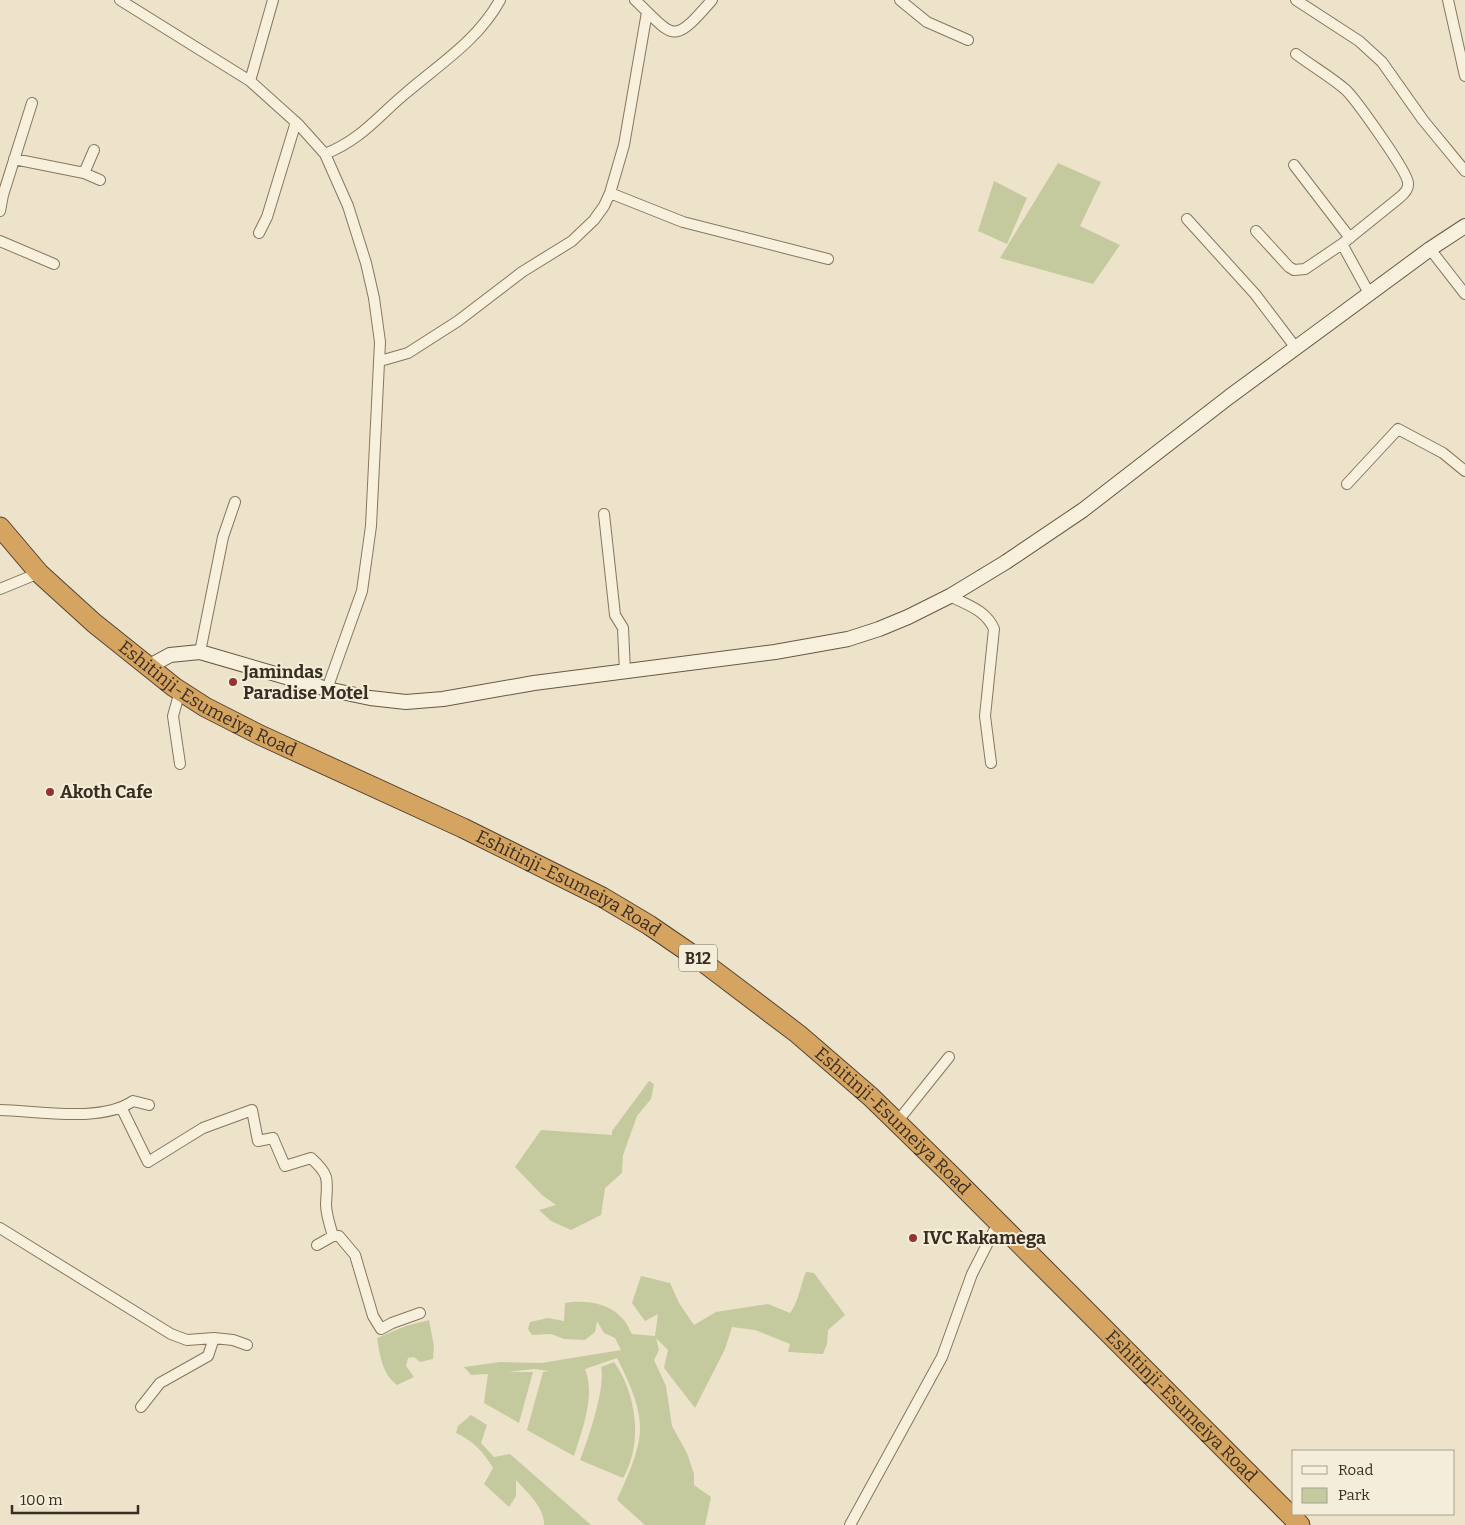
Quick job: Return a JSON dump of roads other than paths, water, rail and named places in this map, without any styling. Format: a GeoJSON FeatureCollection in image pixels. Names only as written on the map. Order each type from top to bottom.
{"type":"FeatureCollection","features":[{"type":"Feature","properties":{"kind":"highway","name":"Eshitinji-Esumeiya Road"},"geometry":{"type":"LineString","coordinates":[[0,528],[39,573],[94,623],[148,668],[180,691],[260,735],[337,772],[419,807],[555,873],[649,925],[719,973],[822,1052],[998,1223],[1293,1521]]}},
{"type":"Feature","properties":{"kind":"street"},"geometry":{"type":"LineString","coordinates":[[120,0],[250,81],[296,122],[325,154],[348,206],[366,263],[374,298],[380,361],[371,526],[362,591],[327,689]]}},
{"type":"Feature","properties":{"kind":"street"},"geometry":{"type":"LineString","coordinates":[[250,81],[274,0]]}},
{"type":"Feature","properties":{"kind":"street"},"geometry":{"type":"LineString","coordinates":[[325,154],[344,146],[365,132],[392,104],[470,42],[490,19],[500,0]]}},
{"type":"Feature","properties":{"kind":"street"},"geometry":{"type":"LineString","coordinates":[[635,0],[665,30],[675,32],[682,31],[712,0]]}},
{"type":"Feature","properties":{"kind":"street"},"geometry":{"type":"LineString","coordinates":[[900,0],[927,22],[968,40]]}},
{"type":"Feature","properties":{"kind":"street"},"geometry":{"type":"LineString","coordinates":[[1296,0],[1359,41],[1382,62],[1423,120],[1465,171]]}},
{"type":"Feature","properties":{"kind":"street"},"geometry":{"type":"LineString","coordinates":[[1448,0],[1465,76]]}},
{"type":"Feature","properties":{"kind":"street"},"geometry":{"type":"LineString","coordinates":[[380,361],[408,353],[458,321],[522,272],[572,241],[594,220],[610,193],[624,145],[647,12]]}},
{"type":"Feature","properties":{"kind":"street"},"geometry":{"type":"LineString","coordinates":[[1256,231],[1289,268],[1294,270],[1305,268],[1346,241],[1399,198],[1406,192],[1409,183],[1405,172],[1389,151],[1373,123],[1346,90],[1296,54]]}},
{"type":"Feature","properties":{"kind":"street"},"geometry":{"type":"LineString","coordinates":[[0,211],[32,103]]}},
{"type":"Feature","properties":{"kind":"street"},"geometry":{"type":"LineString","coordinates":[[259,233],[267,217],[296,122]]}},
{"type":"Feature","properties":{"kind":"street"},"geometry":{"type":"LineString","coordinates":[[84,173],[94,150]]}},
{"type":"Feature","properties":{"kind":"street"},"geometry":{"type":"LineString","coordinates":[[14,159],[84,173],[100,180]]}},
{"type":"Feature","properties":{"kind":"street"},"geometry":{"type":"LineString","coordinates":[[1294,165],[1346,241],[1370,295]]}},
{"type":"Feature","properties":{"kind":"street"},"geometry":{"type":"LineString","coordinates":[[610,193],[683,222],[828,259]]}},
{"type":"Feature","properties":{"kind":"street"},"geometry":{"type":"LineString","coordinates":[[1187,219],[1255,294],[1296,348]]}},
{"type":"Feature","properties":{"kind":"street"},"geometry":{"type":"LineString","coordinates":[[148,668],[170,655],[200,652],[327,689],[370,698],[406,702],[443,699],[534,683],[775,652],[848,639],[908,617],[950,596],[1006,562],[1083,510],[1296,348],[1430,249],[1465,226]]}},
{"type":"Feature","properties":{"kind":"street"},"geometry":{"type":"LineString","coordinates":[[0,241],[54,264]]}},
{"type":"Feature","properties":{"kind":"street"},"geometry":{"type":"LineString","coordinates":[[1430,249],[1465,294]]}},
{"type":"Feature","properties":{"kind":"street"},"geometry":{"type":"LineString","coordinates":[[1347,484],[1398,430],[1443,452],[1465,471]]}},
{"type":"Feature","properties":{"kind":"street"},"geometry":{"type":"LineString","coordinates":[[200,652],[223,537],[235,502]]}},
{"type":"Feature","properties":{"kind":"street"},"geometry":{"type":"LineString","coordinates":[[604,514],[615,615],[623,628],[625,672]]}},
{"type":"Feature","properties":{"kind":"street"},"geometry":{"type":"LineString","coordinates":[[0,589],[39,573]]}},
{"type":"Feature","properties":{"kind":"street"},"geometry":{"type":"LineString","coordinates":[[950,596],[980,611],[989,619],[994,629],[985,716],[991,763]]}},
{"type":"Feature","properties":{"kind":"street"},"geometry":{"type":"LineString","coordinates":[[180,691],[173,716],[180,764]]}},
{"type":"Feature","properties":{"kind":"street"},"geometry":{"type":"LineString","coordinates":[[896,1122],[949,1057]]}},
{"type":"Feature","properties":{"kind":"street"},"geometry":{"type":"LineString","coordinates":[[0,1110],[90,1114],[122,1109],[133,1101],[149,1105]]}},
{"type":"Feature","properties":{"kind":"street"},"geometry":{"type":"LineString","coordinates":[[122,1109],[148,1162],[203,1128],[252,1110],[258,1141],[273,1138],[285,1166],[311,1158],[324,1170],[329,1186],[326,1206],[333,1236]]}},
{"type":"Feature","properties":{"kind":"street"},"geometry":{"type":"LineString","coordinates":[[850,1525],[942,1357],[972,1274],[998,1223]]}},
{"type":"Feature","properties":{"kind":"street"},"geometry":{"type":"LineString","coordinates":[[0,1228],[171,1334],[187,1340],[214,1338],[233,1340],[247,1345]]}},
{"type":"Feature","properties":{"kind":"street"},"geometry":{"type":"LineString","coordinates":[[317,1245],[333,1236],[340,1236],[355,1255],[368,1302],[381,1329],[420,1313]]}},
{"type":"Feature","properties":{"kind":"street"},"geometry":{"type":"LineString","coordinates":[[141,1407],[160,1384],[208,1356],[214,1338]]}},
{"type":"Feature","properties":{"kind":"place","name":"Jamindas Paradise Motel"},"geometry":{"type":"Point","coordinates":[233,682]}},
{"type":"Feature","properties":{"kind":"place","name":"Akoth Cafe"},"geometry":{"type":"Point","coordinates":[50,792]}},
{"type":"Feature","properties":{"kind":"place","name":"IVC Kakamega"},"geometry":{"type":"Point","coordinates":[913,1238]}}]}
